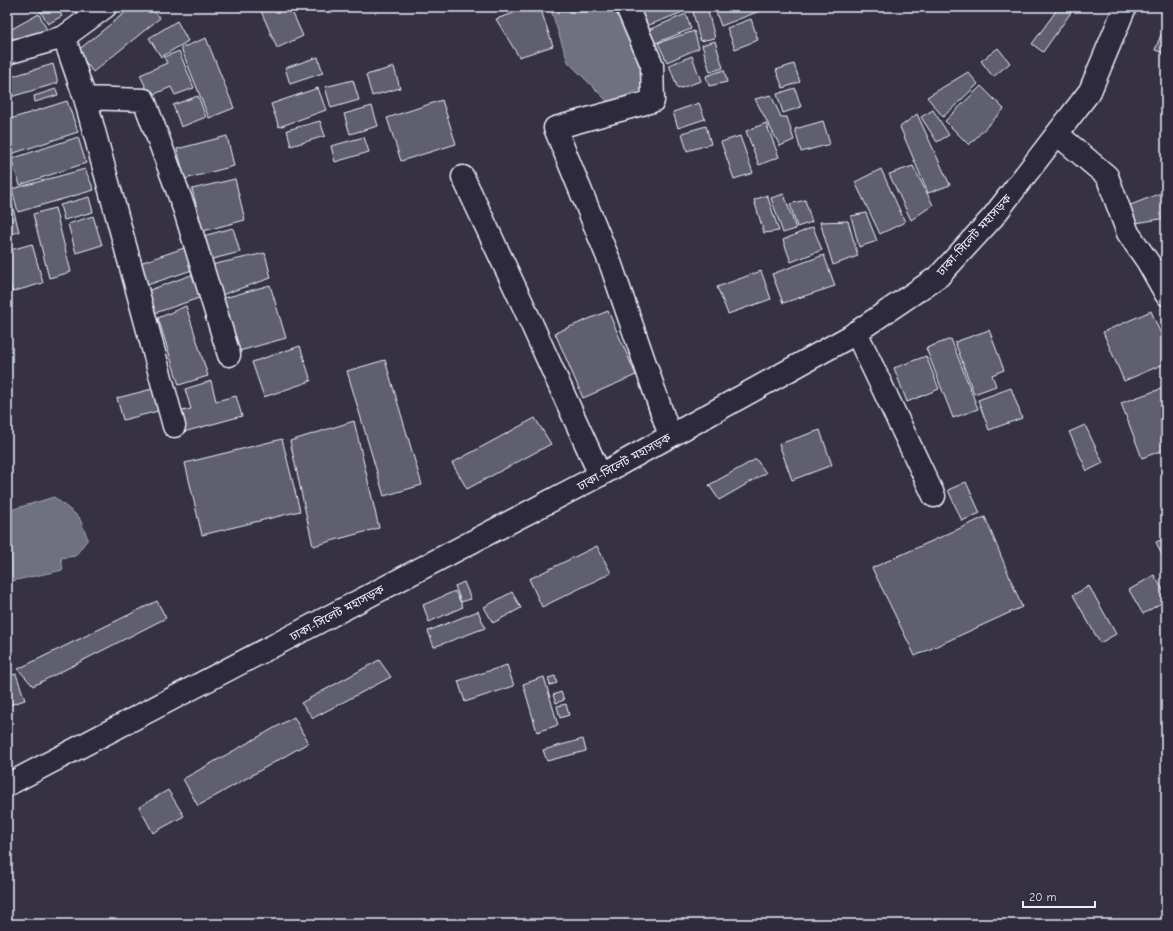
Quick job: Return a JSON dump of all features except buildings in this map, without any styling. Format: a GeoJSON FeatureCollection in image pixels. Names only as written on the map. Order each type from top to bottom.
{"type":"FeatureCollection","features":[{"type":"Feature","properties":{"kind":"main road"},"geometry":{"type":"LineString","coordinates":[[7,53],[64,37],[105,7]]}},
{"type":"Feature","properties":{"kind":"main road"},"geometry":{"type":"LineString","coordinates":[[627,7],[652,65],[653,101],[555,128],[611,265],[670,436]]}},
{"type":"Feature","properties":{"kind":"main road","name":"ঢাকা-সিলেট মহাসড়ক"},"geometry":{"type":"LineString","coordinates":[[7,785],[600,475],[856,332],[939,276],[993,217],[1090,91],[1125,7]]}},
{"type":"Feature","properties":{"kind":"main road"},"geometry":{"type":"LineString","coordinates":[[64,37],[85,98],[174,426]]}},
{"type":"Feature","properties":{"kind":"main road"},"geometry":{"type":"LineString","coordinates":[[85,98],[144,100],[185,211],[229,355]]}},
{"type":"Feature","properties":{"kind":"main road"},"geometry":{"type":"LineString","coordinates":[[1057,134],[1108,176],[1128,233],[1148,262],[1166,294]]}},
{"type":"Feature","properties":{"kind":"main road"},"geometry":{"type":"LineString","coordinates":[[463,177],[600,475]]}},
{"type":"Feature","properties":{"kind":"main road"},"geometry":{"type":"LineString","coordinates":[[856,332],[934,496]]}},
{"type":"Feature","properties":{"kind":"water"},"geometry":{"type":"Polygon","coordinates":[[[550,7],[619,7],[648,70],[646,87],[609,103],[568,62],[550,7]]]}},
{"type":"Feature","properties":{"kind":"water"},"geometry":{"type":"Polygon","coordinates":[[[54,497],[79,517],[88,539],[75,556],[61,558],[63,570],[12,581],[7,576],[7,511],[54,497]]]}}]}
